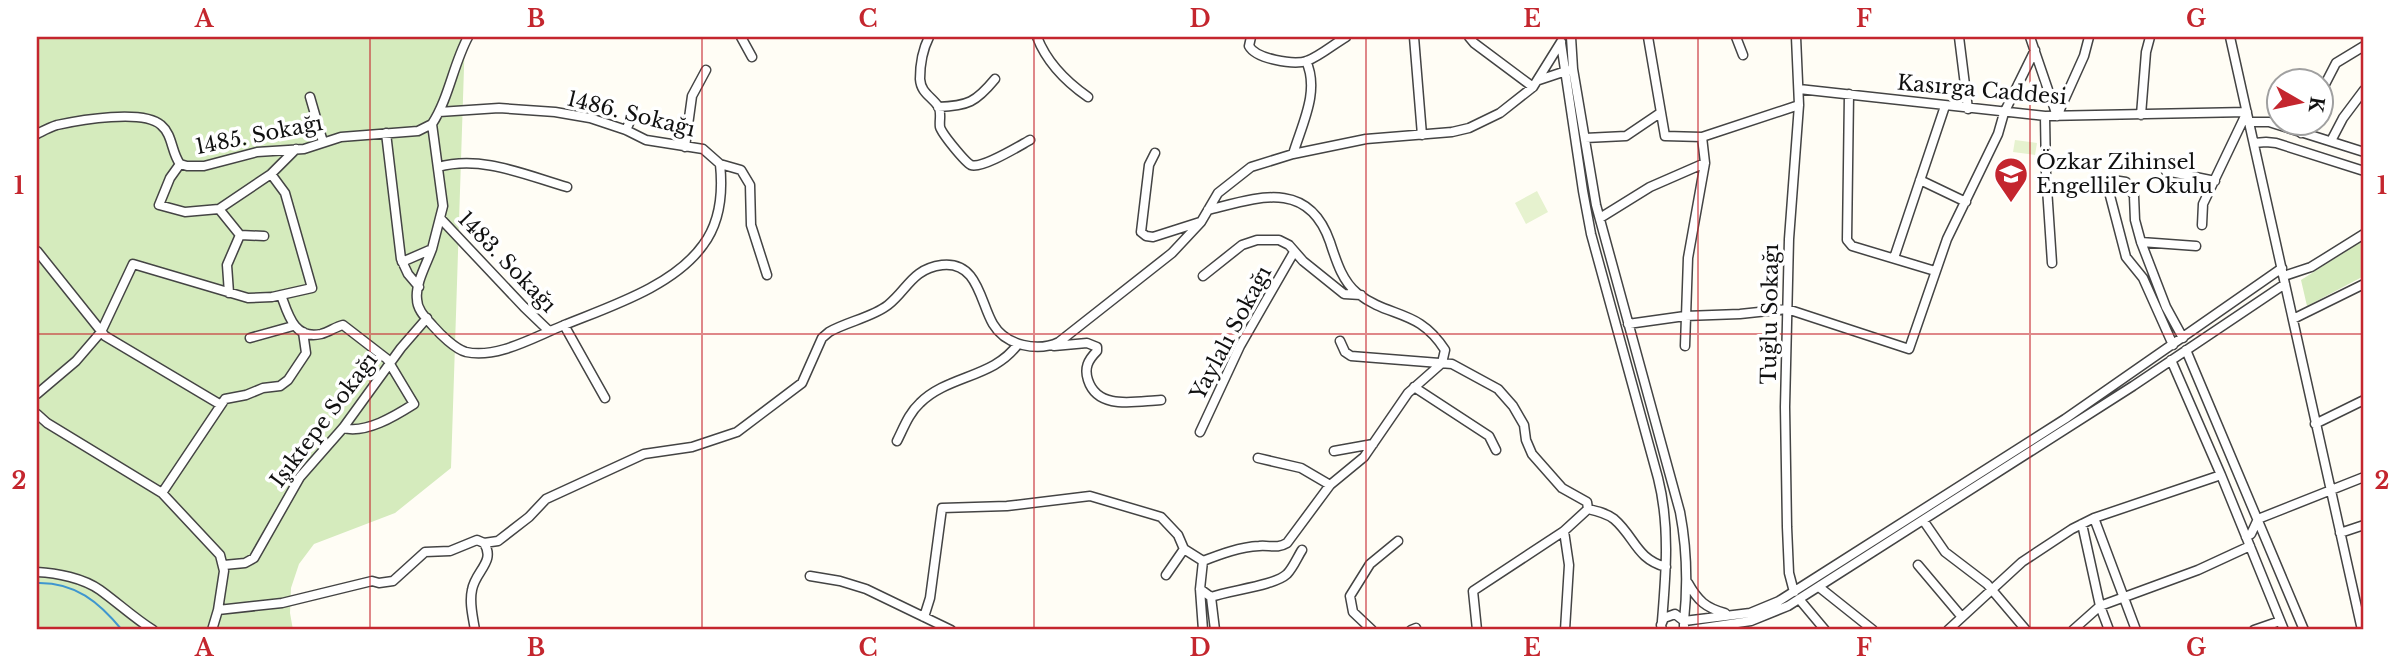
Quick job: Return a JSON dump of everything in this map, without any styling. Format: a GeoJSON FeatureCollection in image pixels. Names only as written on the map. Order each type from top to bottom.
{"type":"FeatureCollection","features":[{"type":"Feature","properties":{"kind":"street"},"geometry":{"type":"LineString","coordinates":[[468,37],[432,124],[443,206],[416,297],[427,318],[463,352],[504,348],[598,312],[670,275],[698,251],[711,233],[719,209],[720,164]]}},
{"type":"Feature","properties":{"kind":"street"},"geometry":{"type":"LineString","coordinates":[[741,37],[752,57]]}},
{"type":"Feature","properties":{"kind":"street"},"geometry":{"type":"LineString","coordinates":[[929,37],[924,48],[920,78],[926,94],[938,107],[942,132],[971,165],[984,164],[1030,140]]}},
{"type":"Feature","properties":{"kind":"street"},"geometry":{"type":"LineString","coordinates":[[1037,37],[1044,54],[1057,71],[1088,97]]}},
{"type":"Feature","properties":{"kind":"street"},"geometry":{"type":"LineString","coordinates":[[1251,37],[1249,46],[1255,54],[1275,60],[1306,61],[1346,37]]}},
{"type":"Feature","properties":{"kind":"street"},"geometry":{"type":"LineString","coordinates":[[1414,37],[1422,135]]}},
{"type":"Feature","properties":{"kind":"street"},"geometry":{"type":"LineString","coordinates":[[1469,37],[1474,43],[1536,83]]}},
{"type":"Feature","properties":{"kind":"street"},"geometry":{"type":"LineString","coordinates":[[1571,37],[1569,70],[1591,234],[1665,512],[1666,567],[1662,628]]}},
{"type":"Feature","properties":{"kind":"street"},"geometry":{"type":"LineString","coordinates":[[1648,37],[1665,136],[1702,137],[1799,105]]}},
{"type":"Feature","properties":{"kind":"street"},"geometry":{"type":"LineString","coordinates":[[1736,37],[1744,55]]}},
{"type":"Feature","properties":{"kind":"street","name":"Tuğlu Sokağı"},"geometry":{"type":"LineString","coordinates":[[1796,37],[1799,105],[1789,239],[1786,499],[1790,573],[1797,596]]}},
{"type":"Feature","properties":{"kind":"street"},"geometry":{"type":"LineString","coordinates":[[1959,37],[1968,108]]}},
{"type":"Feature","properties":{"kind":"street"},"geometry":{"type":"LineString","coordinates":[[2030,37],[2057,116]]}},
{"type":"Feature","properties":{"kind":"street"},"geometry":{"type":"LineString","coordinates":[[2057,116],[2084,57],[2089,37]]}},
{"type":"Feature","properties":{"kind":"street"},"geometry":{"type":"LineString","coordinates":[[2141,115],[2146,52],[2150,37]]}},
{"type":"Feature","properties":{"kind":"street"},"geometry":{"type":"LineString","coordinates":[[2230,37],[2361,630]]}},
{"type":"Feature","properties":{"kind":"street"},"geometry":{"type":"LineString","coordinates":[[1051,346],[1160,264],[1201,222],[1218,193],[1241,173],[1261,163],[1293,154],[1366,139],[1452,132],[1485,122],[1518,101],[1536,83],[1561,39]]}},
{"type":"Feature","properties":{"kind":"street"},"geometry":{"type":"LineString","coordinates":[[1561,39],[1585,138],[1600,218],[1678,499],[1688,583],[1684,625]]}},
{"type":"Feature","properties":{"kind":"street"},"geometry":{"type":"LineString","coordinates":[[2334,67],[2364,46]]}},
{"type":"Feature","properties":{"kind":"street"},"geometry":{"type":"LineString","coordinates":[[1628,324],[1685,316],[1787,309],[1909,349],[1935,271],[1998,134],[2004,113],[2035,50]]}},
{"type":"Feature","properties":{"kind":"street"},"geometry":{"type":"LineString","coordinates":[[1293,154],[1312,84],[1306,61]]}},
{"type":"Feature","properties":{"kind":"street"},"geometry":{"type":"LineString","coordinates":[[685,146],[692,96],[706,70]]}},
{"type":"Feature","properties":{"kind":"street"},"geometry":{"type":"LineString","coordinates":[[1536,83],[1569,70]]}},
{"type":"Feature","properties":{"kind":"street"},"geometry":{"type":"LineString","coordinates":[[938,107],[959,106],[974,101],[995,79]]}},
{"type":"Feature","properties":{"kind":"street","name":"Kasırga Caddesi"},"geometry":{"type":"LineString","coordinates":[[1799,89],[2045,117],[2247,111]]}},
{"type":"Feature","properties":{"kind":"street"},"geometry":{"type":"LineString","coordinates":[[2331,141],[2343,118],[2364,90]]}},
{"type":"Feature","properties":{"kind":"street"},"geometry":{"type":"LineString","coordinates":[[1849,94],[1847,240],[1852,246],[1935,271]]}},
{"type":"Feature","properties":{"kind":"street"},"geometry":{"type":"LineString","coordinates":[[310,97],[323,142]]}},
{"type":"Feature","properties":{"kind":"street"},"geometry":{"type":"LineString","coordinates":[[1894,258],[1945,106]]}},
{"type":"Feature","properties":{"kind":"street","name":"1486. Sokağı"},"geometry":{"type":"LineString","coordinates":[[439,112],[499,108],[555,112],[590,118],[646,140],[703,149],[720,164],[741,170],[750,185],[751,225],[767,275]]}},
{"type":"Feature","properties":{"kind":"street"},"geometry":{"type":"LineString","coordinates":[[626,130],[635,110]]}},
{"type":"Feature","properties":{"kind":"street"},"geometry":{"type":"LineString","coordinates":[[2202,225],[2203,204],[2247,111]]}},
{"type":"Feature","properties":{"kind":"street"},"geometry":{"type":"LineString","coordinates":[[1585,138],[1626,136],[1660,113]]}},
{"type":"Feature","properties":{"kind":"street","name":"1485. Sokağı"},"geometry":{"type":"LineString","coordinates":[[37,134],[55,126],[120,117],[144,117],[161,125],[169,134],[180,164],[204,166],[257,152],[296,149],[341,137],[418,131],[432,124]]}},
{"type":"Feature","properties":{"kind":"street"},"geometry":{"type":"LineString","coordinates":[[2045,117],[2052,263]]}},
{"type":"Feature","properties":{"kind":"street"},"geometry":{"type":"LineString","coordinates":[[2249,121],[2264,122]]}},
{"type":"Feature","properties":{"kind":"street"},"geometry":{"type":"LineString","coordinates":[[386,133],[402,262],[419,287]]}},
{"type":"Feature","properties":{"kind":"street"},"geometry":{"type":"LineString","coordinates":[[2312,136],[2364,152]]}},
{"type":"Feature","properties":{"kind":"street"},"geometry":{"type":"LineString","coordinates":[[1685,346],[1688,258],[1704,163],[1702,137]]}},
{"type":"Feature","properties":{"kind":"street"},"geometry":{"type":"LineString","coordinates":[[2254,144],[2271,142],[2364,171]]}},
{"type":"Feature","properties":{"kind":"street"},"geometry":{"type":"LineString","coordinates":[[180,164],[170,178],[159,205],[185,212],[219,209],[271,174],[296,149]]}},
{"type":"Feature","properties":{"kind":"street"},"geometry":{"type":"LineString","coordinates":[[1155,153],[1149,165],[1141,232],[1153,237],[1201,222]]}},
{"type":"Feature","properties":{"kind":"street"},"geometry":{"type":"LineString","coordinates":[[438,167],[484,163],[567,187]]}},
{"type":"Feature","properties":{"kind":"street"},"geometry":{"type":"LineString","coordinates":[[1600,218],[1650,187],[1704,163]]}},
{"type":"Feature","properties":{"kind":"street"},"geometry":{"type":"LineString","coordinates":[[2166,171],[2215,181]]}},
{"type":"Feature","properties":{"kind":"street"},"geometry":{"type":"LineString","coordinates":[[37,394],[76,361],[102,332],[133,264],[254,298],[312,288],[285,194],[271,174]]}},
{"type":"Feature","properties":{"kind":"street"},"geometry":{"type":"LineString","coordinates":[[1920,180],[1966,202]]}},
{"type":"Feature","properties":{"kind":"street"},"geometry":{"type":"LineString","coordinates":[[2172,345],[2143,278],[2126,257],[2108,188],[2113,180],[2126,182],[2134,196],[2135,220],[2141,242],[2166,307],[2183,338]]}},
{"type":"Feature","properties":{"kind":"street"},"geometry":{"type":"LineString","coordinates":[[1203,561],[1225,552],[1283,545],[1330,485],[1364,457],[1408,393],[1443,363],[1445,349],[1434,333],[1410,316],[1383,307],[1361,295],[1344,279],[1326,232],[1316,217],[1302,206],[1286,198],[1267,196],[1208,210]]}},
{"type":"Feature","properties":{"kind":"street"},"geometry":{"type":"LineString","coordinates":[[219,209],[240,235],[264,236]]}},
{"type":"Feature","properties":{"kind":"street","name":"1483. Sokağı"},"geometry":{"type":"LineString","coordinates":[[440,218],[549,331]]}},
{"type":"Feature","properties":{"kind":"street"},"geometry":{"type":"LineString","coordinates":[[1690,630],[1768,616],[2172,345],[2284,276],[2311,267],[2364,234]]}},
{"type":"Feature","properties":{"kind":"street"},"geometry":{"type":"LineString","coordinates":[[229,293],[227,265],[240,235]]}},
{"type":"Feature","properties":{"kind":"street"},"geometry":{"type":"LineString","coordinates":[[1203,276],[1242,246],[1257,240],[1279,240],[1290,245],[1294,252],[1344,294],[1361,295]]}},
{"type":"Feature","properties":{"kind":"street"},"geometry":{"type":"LineString","coordinates":[[2141,242],[2196,246]]}},
{"type":"Feature","properties":{"kind":"street"},"geometry":{"type":"LineString","coordinates":[[402,262],[432,249]]}},
{"type":"Feature","properties":{"kind":"street"},"geometry":{"type":"LineString","coordinates":[[37,251],[102,332],[127,351],[221,405]]}},
{"type":"Feature","properties":{"kind":"street","name":"Yaylalı Sokağı"},"geometry":{"type":"LineString","coordinates":[[1200,432],[1241,346],[1294,252]]}},
{"type":"Feature","properties":{"kind":"street"},"geometry":{"type":"LineString","coordinates":[[218,610],[282,603],[372,581],[386,584],[398,577],[425,552],[450,551],[477,540],[491,543],[504,537],[546,499],[644,454],[692,447],[737,432],[802,383],[822,338],[829,332],[887,306],[915,275],[929,268],[952,265],[968,273],[979,287],[994,326],[1018,344],[1040,348],[1087,343],[1097,347],[1097,351],[1088,361],[1086,373],[1091,390],[1100,398],[1111,401],[1161,400]]}},
{"type":"Feature","properties":{"kind":"street"},"geometry":{"type":"LineString","coordinates":[[1684,625],[1763,608],[1819,587],[2186,350],[2284,276]]}},
{"type":"Feature","properties":{"kind":"street"},"geometry":{"type":"LineString","coordinates":[[2293,319],[2364,284]]}},
{"type":"Feature","properties":{"kind":"street"},"geometry":{"type":"LineString","coordinates":[[281,295],[293,326],[303,332],[320,334],[334,327],[345,326],[390,363],[414,404],[372,426],[343,428]]}},
{"type":"Feature","properties":{"kind":"street","name":"Işıktepe Sokağı"},"geometry":{"type":"LineString","coordinates":[[224,565],[240,564],[254,558],[300,477],[343,428],[427,318]]}},
{"type":"Feature","properties":{"kind":"street"},"geometry":{"type":"LineString","coordinates":[[564,325],[605,398]]}},
{"type":"Feature","properties":{"kind":"street"},"geometry":{"type":"LineString","coordinates":[[250,338],[293,326]]}},
{"type":"Feature","properties":{"kind":"street"},"geometry":{"type":"LineString","coordinates":[[162,493],[225,399],[263,388],[277,387],[286,382],[306,353],[303,332]]}},
{"type":"Feature","properties":{"kind":"street"},"geometry":{"type":"LineString","coordinates":[[1340,341],[1345,352],[1354,357],[1452,364],[1498,389],[1513,406],[1524,425],[1532,454],[1562,488],[1587,502],[1588,509]]}},
{"type":"Feature","properties":{"kind":"street"},"geometry":{"type":"LineString","coordinates":[[897,441],[911,413],[923,400],[934,392],[992,368],[1018,344]]}},
{"type":"Feature","properties":{"kind":"street"},"geometry":{"type":"LineString","coordinates":[[2186,350],[2304,630]]}},
{"type":"Feature","properties":{"kind":"street"},"geometry":{"type":"LineString","coordinates":[[2171,360],[2284,630]]}},
{"type":"Feature","properties":{"kind":"street"},"geometry":{"type":"LineString","coordinates":[[1414,387],[1489,436],[1496,450]]}},
{"type":"Feature","properties":{"kind":"street"},"geometry":{"type":"LineString","coordinates":[[2315,424],[2364,400]]}},
{"type":"Feature","properties":{"kind":"street"},"geometry":{"type":"LineString","coordinates":[[37,414],[47,423],[162,493],[220,555],[224,565],[218,610],[212,630]]}},
{"type":"Feature","properties":{"kind":"street"},"geometry":{"type":"LineString","coordinates":[[1334,451],[1373,444]]}},
{"type":"Feature","properties":{"kind":"street"},"geometry":{"type":"LineString","coordinates":[[1258,458],[1301,468],[1330,485]]}},
{"type":"Feature","properties":{"kind":"street"},"geometry":{"type":"LineString","coordinates":[[1948,630],[2022,562],[2082,524],[2221,475]]}},
{"type":"Feature","properties":{"kind":"street"},"geometry":{"type":"LineString","coordinates":[[2073,630],[2100,606],[2198,570],[2248,542],[2258,519],[2364,477]]}},
{"type":"Feature","properties":{"kind":"street"},"geometry":{"type":"LineString","coordinates":[[924,618],[930,598],[942,508],[1007,506],[1090,496],[1161,517],[1170,525],[1184,549],[1203,561]]}},
{"type":"Feature","properties":{"kind":"street"},"geometry":{"type":"LineString","coordinates":[[1588,509],[1615,520],[1644,557],[1666,567]]}},
{"type":"Feature","properties":{"kind":"street"},"geometry":{"type":"LineString","coordinates":[[1477,630],[1473,591],[1564,531],[1588,509]]}},
{"type":"Feature","properties":{"kind":"street"},"geometry":{"type":"LineString","coordinates":[[2094,518],[2136,630]]}},
{"type":"Feature","properties":{"kind":"street"},"geometry":{"type":"LineString","coordinates":[[1923,520],[1949,556],[1987,584],[2026,630]]}},
{"type":"Feature","properties":{"kind":"street"},"geometry":{"type":"LineString","coordinates":[[2082,524],[2100,606],[2109,630]]}},
{"type":"Feature","properties":{"kind":"street"},"geometry":{"type":"LineString","coordinates":[[2340,533],[2364,525]]}},
{"type":"Feature","properties":{"kind":"street"},"geometry":{"type":"LineString","coordinates":[[1564,531],[1569,565],[1564,630]]}},
{"type":"Feature","properties":{"kind":"street"},"geometry":{"type":"LineString","coordinates":[[1372,630],[1353,611],[1350,596],[1370,564],[1398,541]]}},
{"type":"Feature","properties":{"kind":"street"},"geometry":{"type":"LineString","coordinates":[[475,630],[471,594],[477,574],[487,561],[484,542]]}},
{"type":"Feature","properties":{"kind":"street"},"geometry":{"type":"LineString","coordinates":[[1166,575],[1184,549]]}},
{"type":"Feature","properties":{"kind":"street"},"geometry":{"type":"LineString","coordinates":[[1211,597],[1279,579],[1290,571],[1302,550]]}},
{"type":"Feature","properties":{"kind":"street"},"geometry":{"type":"LineString","coordinates":[[1203,561],[1200,589],[1203,630]]}},
{"type":"Feature","properties":{"kind":"street"},"geometry":{"type":"LineString","coordinates":[[1918,565],[1961,616]]}},
{"type":"Feature","properties":{"kind":"street"},"geometry":{"type":"LineString","coordinates":[[37,572],[57,573],[98,588],[153,630]]}},
{"type":"Feature","properties":{"kind":"street"},"geometry":{"type":"LineString","coordinates":[[810,576],[866,589],[951,630]]}},
{"type":"Feature","properties":{"kind":"street"},"geometry":{"type":"LineString","coordinates":[[1688,583],[1705,606],[1731,615]]}},
{"type":"Feature","properties":{"kind":"street"},"geometry":{"type":"LineString","coordinates":[[1819,587],[1873,630]]}},
{"type":"Feature","properties":{"kind":"street"},"geometry":{"type":"LineString","coordinates":[[1200,589],[1211,597],[1215,630]]}},
{"type":"Feature","properties":{"kind":"street"},"geometry":{"type":"LineString","coordinates":[[1797,596],[1825,630]]}},
{"type":"Feature","properties":{"kind":"street"},"geometry":{"type":"LineString","coordinates":[[1662,628],[1667,615],[1675,614],[1684,625]]}},
{"type":"Feature","properties":{"kind":"street"},"geometry":{"type":"LineString","coordinates":[[2254,630],[2280,621]]}},
{"type":"Feature","properties":{"kind":"street"},"geometry":{"type":"LineString","coordinates":[[1706,630],[1716,625]]}},
{"type":"Feature","properties":{"kind":"green space"},"geometry":{"type":"Polygon","coordinates":[[[37,37],[465,37],[451,468],[395,513],[314,544],[299,564],[291,588],[290,613],[293,630],[37,630],[37,37]]]}},
{"type":"Feature","properties":{"kind":"green space"},"geometry":{"type":"Polygon","coordinates":[[[2015,140],[2037,143],[2035,155],[2013,152],[2015,140]]]}},
{"type":"Feature","properties":{"kind":"green space"},"geometry":{"type":"Polygon","coordinates":[[[1537,191],[1548,212],[1526,224],[1515,203],[1537,191]]]}},
{"type":"Feature","properties":{"kind":"green space"},"geometry":{"type":"Polygon","coordinates":[[[2364,240],[2364,276],[2307,306],[2301,280],[2364,240]]]}},
{"type":"Feature","properties":{"kind":"waterway"},"geometry":{"type":"LineString","coordinates":[[37,583],[75,590],[95,603],[122,630]]}},
{"type":"Feature","properties":{"kind":"place","name":"Özkar Zihinsel Engelliler Okulu"},"geometry":{"type":"Point","coordinates":[2011,204]}}]}
